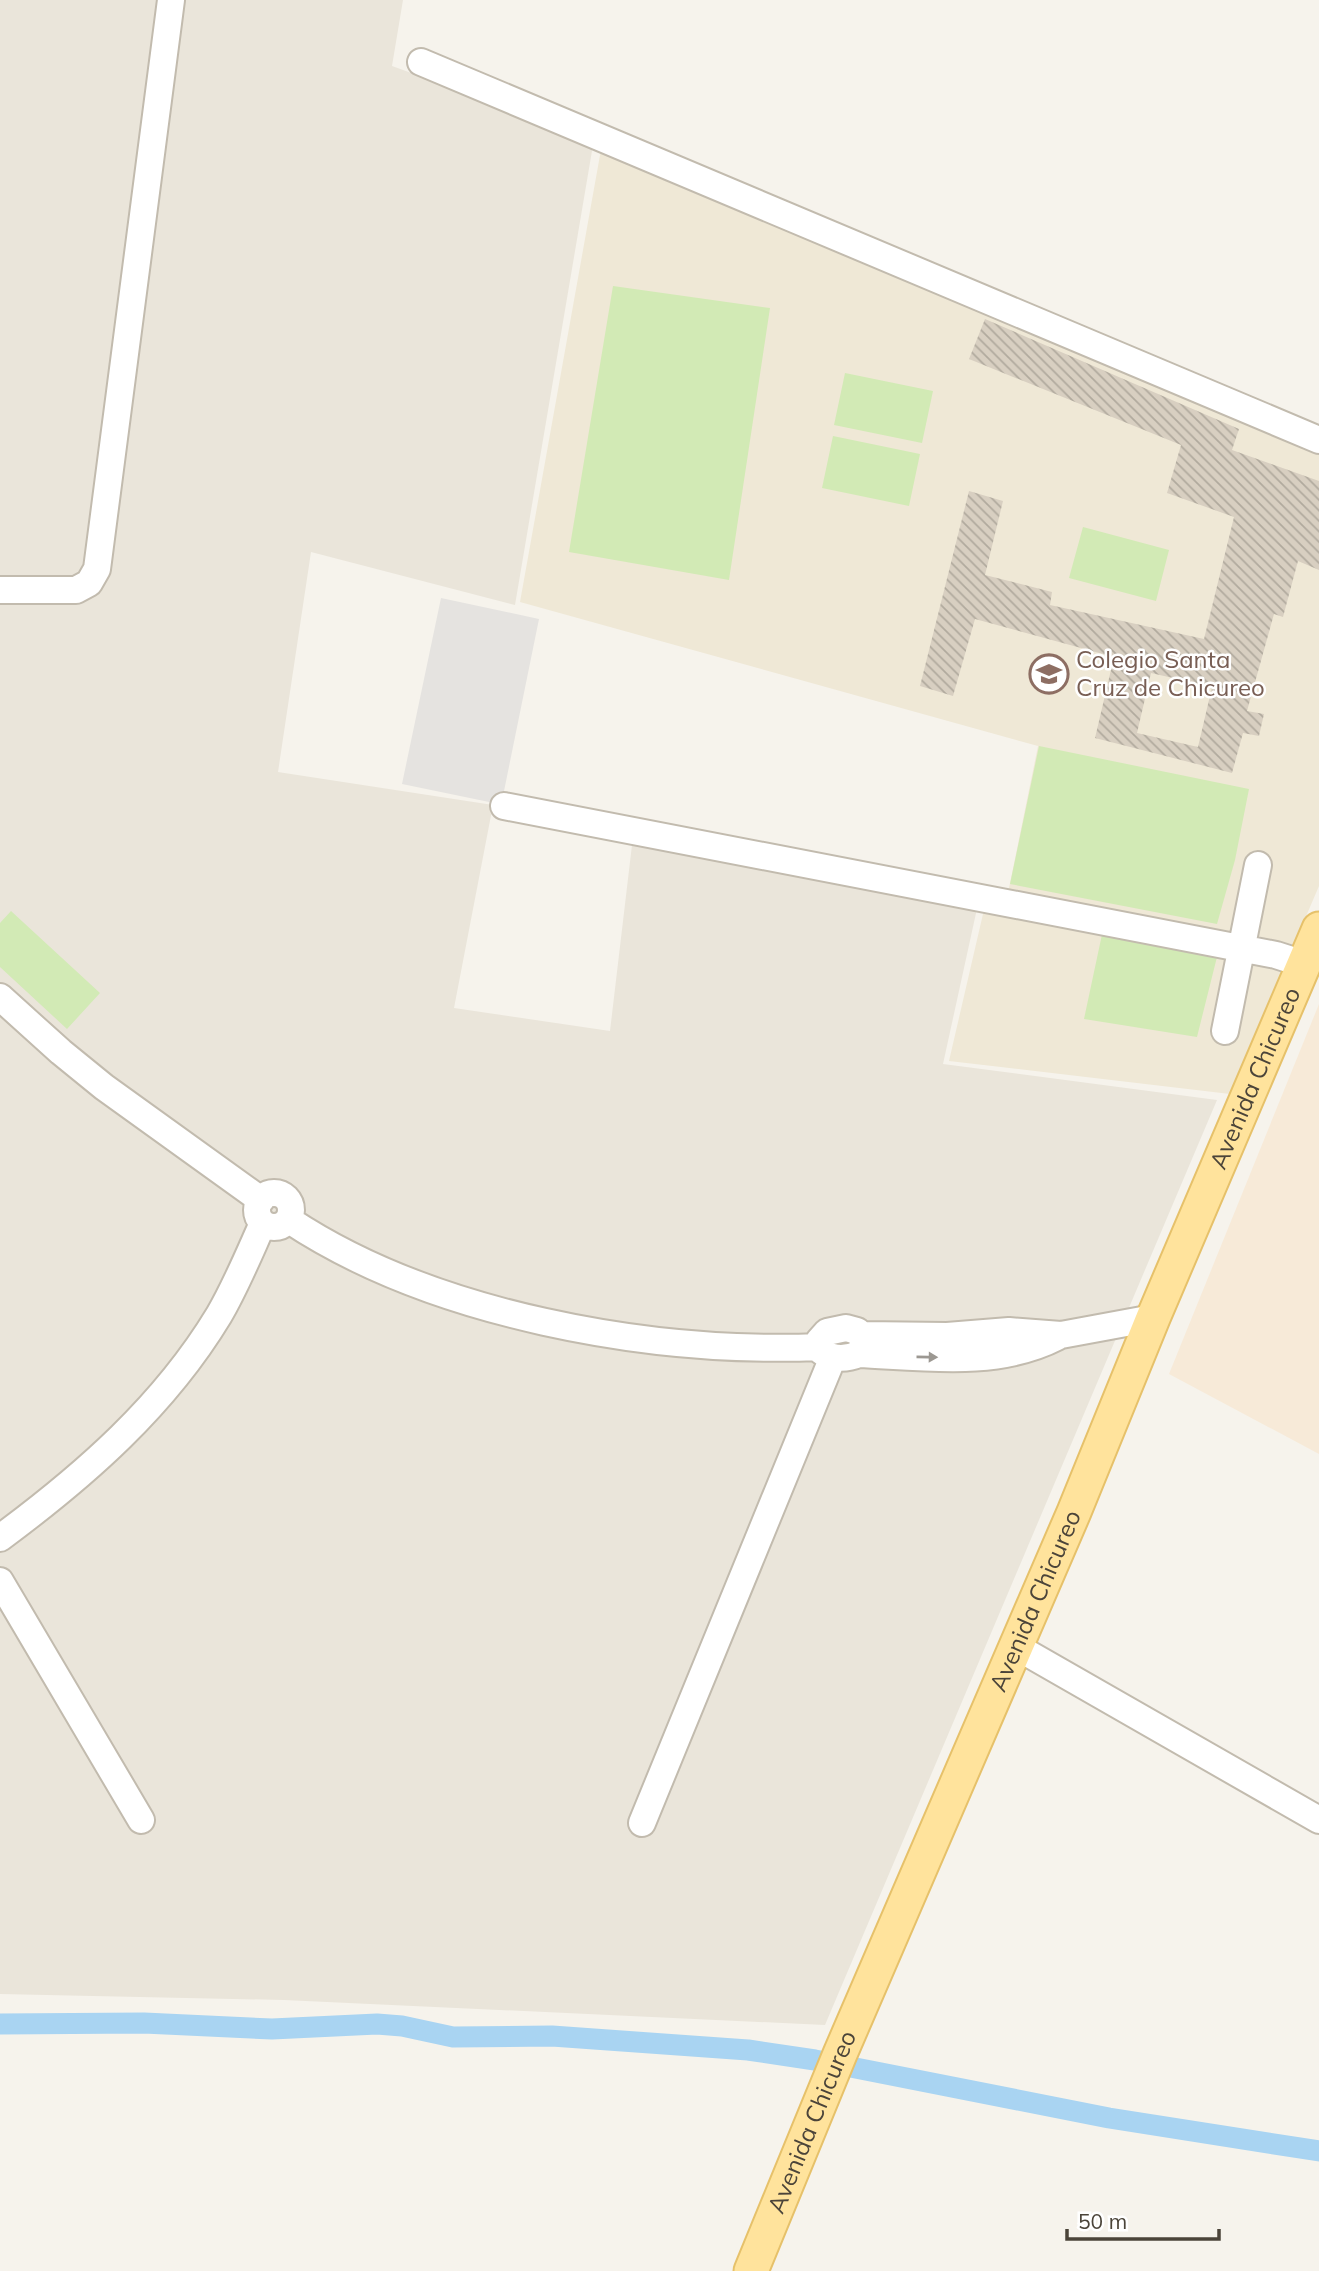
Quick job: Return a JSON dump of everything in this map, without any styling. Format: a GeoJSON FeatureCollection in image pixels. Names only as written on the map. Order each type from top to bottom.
{"type":"FeatureCollection","features":[{"type":"Feature","properties":{"kind":"main road","name":"Avenida Chicureo"},"geometry":{"type":"LineString","coordinates":[[751,2271],[834,2068],[1074,1512],[1153,1318],[1319,929]]}},
{"type":"Feature","properties":{"kind":"street"},"geometry":{"type":"LineString","coordinates":[[0,590],[76,590],[89,583],[97,569],[171,0]]}},
{"type":"Feature","properties":{"kind":"street"},"geometry":{"type":"LineString","coordinates":[[421,62],[1319,439]]}},
{"type":"Feature","properties":{"kind":"street"},"geometry":{"type":"LineString","coordinates":[[505,806],[1241,948],[1304,964]]}},
{"type":"Feature","properties":{"kind":"street"},"geometry":{"type":"LineString","coordinates":[[1225,1031],[1258,864]]}},
{"type":"Feature","properties":{"kind":"street"},"geometry":{"type":"LineString","coordinates":[[0,997],[104,1087],[271,1214],[386,1272],[512,1313],[594,1331],[680,1343],[826,1352],[849,1357],[860,1344],[1009,1331],[1061,1335],[1153,1318]]}},
{"type":"Feature","properties":{"kind":"street"},"geometry":{"type":"LineString","coordinates":[[0,1538],[104,1454],[158,1400],[182,1370],[220,1312],[271,1214]]}},
{"type":"Feature","properties":{"kind":"street"},"geometry":{"type":"LineString","coordinates":[[642,1823],[826,1352]]}},
{"type":"Feature","properties":{"kind":"street"},"geometry":{"type":"LineString","coordinates":[[0,1581],[141,1820]]}},
{"type":"Feature","properties":{"kind":"street"},"geometry":{"type":"LineString","coordinates":[[1015,1646],[1319,1819]]}},
{"type":"Feature","properties":{"kind":"shaded area"},"geometry":{"type":"Polygon","coordinates":[[[0,0],[403,0],[392,66],[594,139],[515,605],[311,552],[278,772],[493,805],[454,1008],[610,1031],[632,845],[978,904],[943,1064],[1217,1100],[825,2025],[284,2000],[0,1994],[0,0]]]}},
{"type":"Feature","properties":{"kind":"shaded area","name":"Colegio Santa Cruz de Chicureo"},"geometry":{"type":"Polygon","coordinates":[[[602,144],[1319,434],[1319,886],[1230,1094],[949,1061],[989,888],[1009,888],[1038,746],[520,602],[602,144]]]}},
{"type":"Feature","properties":{"kind":"shaded area"},"geometry":{"type":"Polygon","coordinates":[[[441,598],[539,619],[503,796],[496,795],[494,803],[402,784],[441,598]]]}},
{"type":"Feature","properties":{"kind":"shaded area"},"geometry":{"type":"Polygon","coordinates":[[[1319,1004],[1319,1454],[1169,1374],[1319,1004]]]}},
{"type":"Feature","properties":{"kind":"green space"},"geometry":{"type":"Polygon","coordinates":[[[613,286],[770,308],[729,580],[569,552],[613,286]]]}},
{"type":"Feature","properties":{"kind":"green space"},"geometry":{"type":"Polygon","coordinates":[[[845,373],[933,391],[922,443],[834,425],[845,373]]]}},
{"type":"Feature","properties":{"kind":"green space"},"geometry":{"type":"Polygon","coordinates":[[[833,436],[920,454],[909,506],[822,488],[833,436]]]}},
{"type":"Feature","properties":{"kind":"green space"},"geometry":{"type":"Polygon","coordinates":[[[1083,527],[1169,550],[1156,601],[1069,578],[1083,527]]]}},
{"type":"Feature","properties":{"kind":"green space"},"geometry":{"type":"Polygon","coordinates":[[[1039,746],[1249,789],[1235,860],[1217,924],[1010,884],[1039,746]]]}},
{"type":"Feature","properties":{"kind":"green space"},"geometry":{"type":"Polygon","coordinates":[[[11,911],[100,993],[67,1029],[0,967],[0,923],[11,911]]]}},
{"type":"Feature","properties":{"kind":"green space"},"geometry":{"type":"Polygon","coordinates":[[[1104,925],[1219,949],[1197,1037],[1084,1019],[1104,925]]]}},
{"type":"Feature","properties":{"kind":"building"},"geometry":{"type":"Polygon","coordinates":[[[985,319],[1239,429],[1232,450],[1319,481],[1319,570],[1298,561],[1283,617],[1274,614],[1247,711],[1264,714],[1259,736],[1243,733],[1232,773],[1095,738],[1114,657],[975,619],[953,696],[920,686],[969,491],[1003,501],[985,575],[1052,592],[1050,605],[1204,639],[1234,517],[1167,493],[1181,445],[969,359],[985,319]],[[1151,673],[1137,733],[1198,747],[1212,687],[1151,673]]]}},
{"type":"Feature","properties":{"kind":"waterway"},"geometry":{"type":"LineString","coordinates":[[0,2024],[144,2023],[272,2029],[377,2024],[402,2026],[453,2037],[552,2036],[748,2050],[815,2060],[1109,2118],[1319,2151]]}},
{"type":"Feature","properties":{"kind":"place","name":"Colegio Santa Cruz de Chicureo"},"geometry":{"type":"Point","coordinates":[1049,674]}}]}
